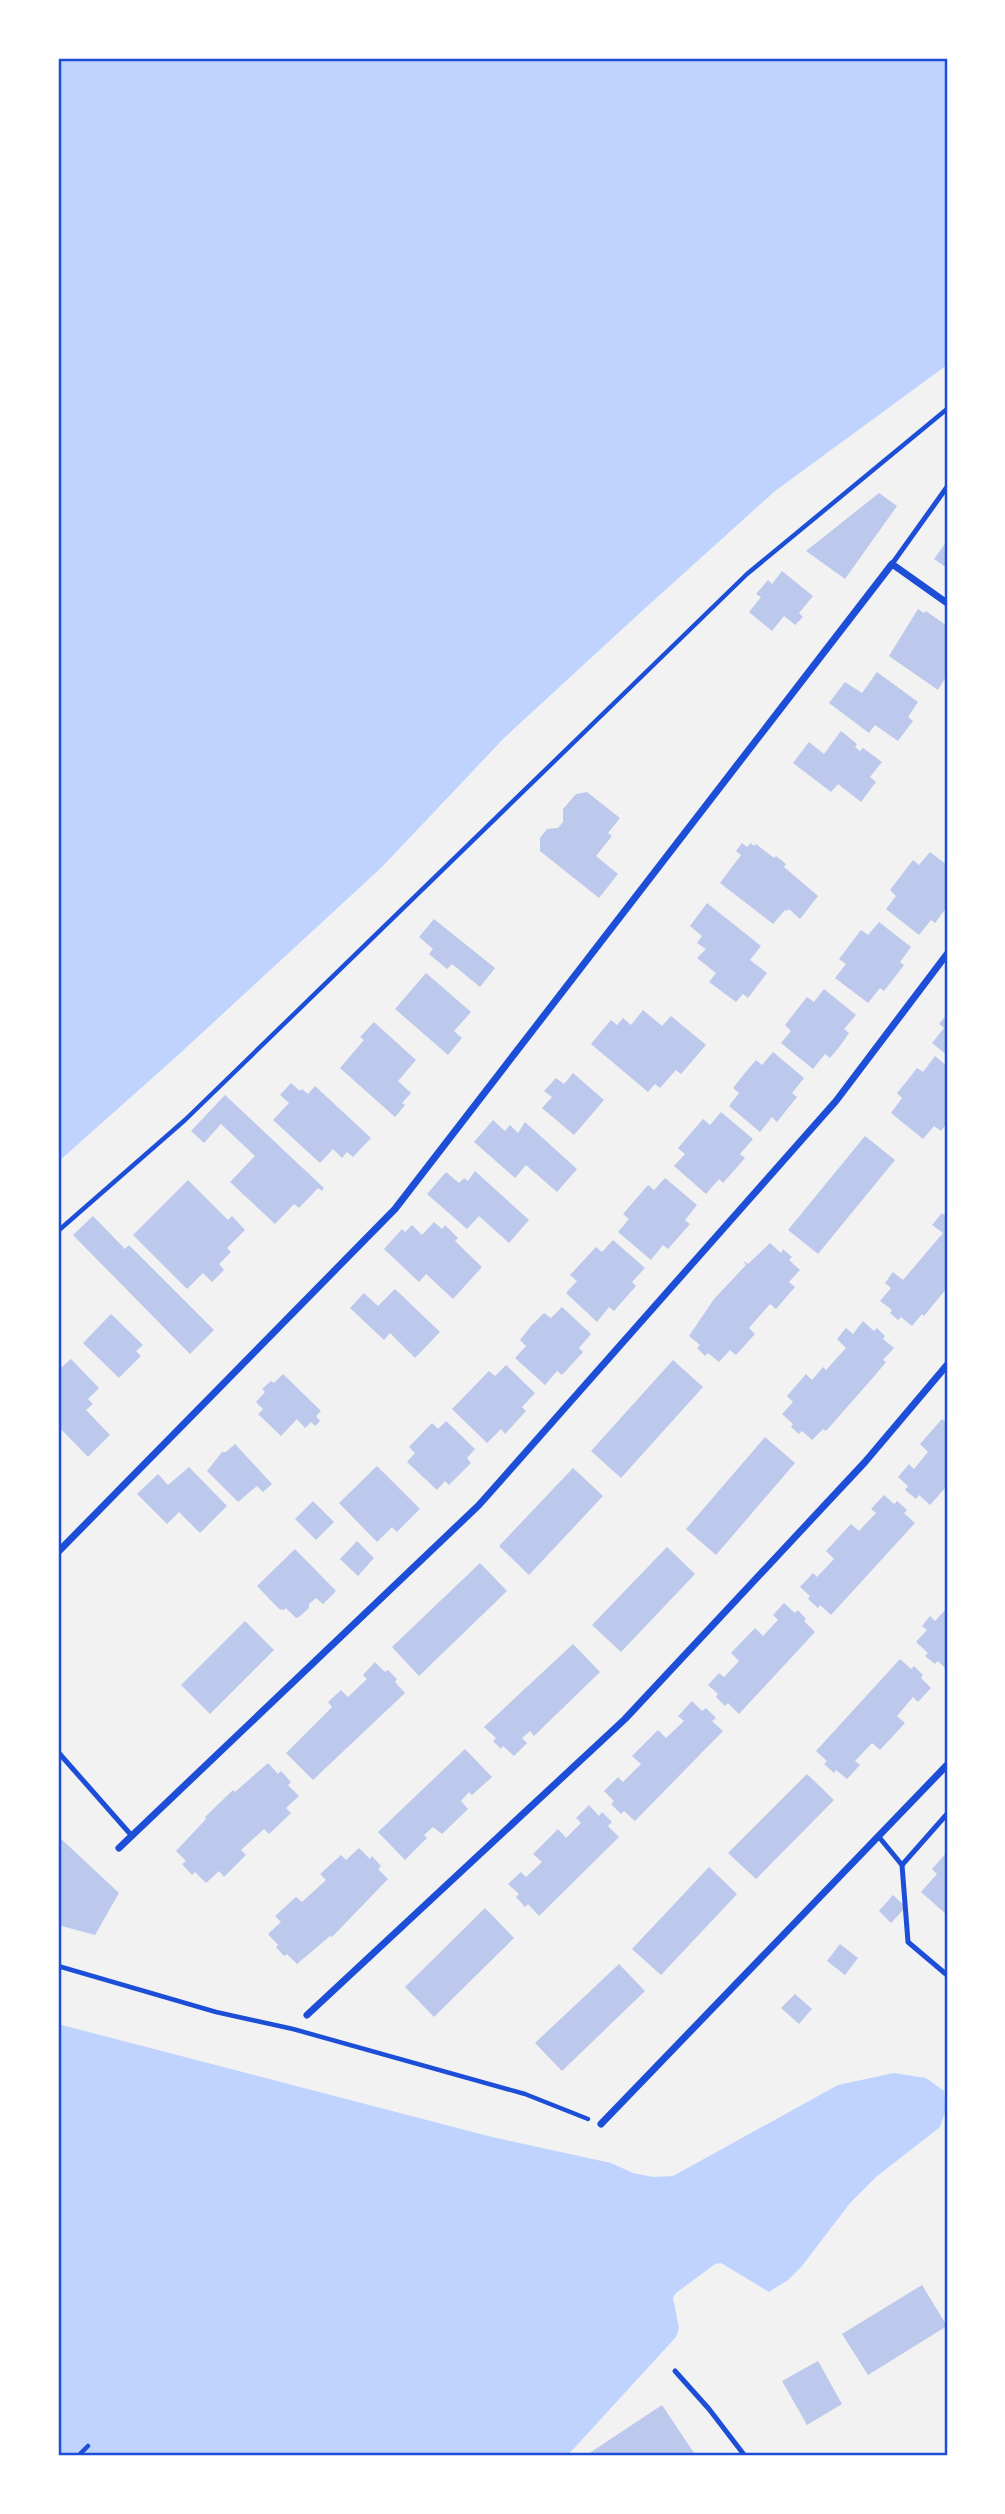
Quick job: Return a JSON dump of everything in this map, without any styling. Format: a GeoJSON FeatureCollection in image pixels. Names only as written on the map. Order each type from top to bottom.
{"type":"FeatureCollection","features":[{"type":"Feature","properties":{"kind":"street"},"geometry":{"type":"LineString","coordinates":[[58,1552],[395,1209],[892,564],[947,603]]}},
{"type":"Feature","properties":{"kind":"street"},"geometry":{"type":"LineString","coordinates":[[119,1849],[478,1505],[836,1101],[947,954]]}},
{"type":"Feature","properties":{"kind":"street"},"geometry":{"type":"LineString","coordinates":[[307,2015],[625,1719],[865,1462],[947,1365]]}},
{"type":"Feature","properties":{"kind":"street"},"geometry":{"type":"LineString","coordinates":[[601,2124],[947,1765]]}},
{"type":"Feature","properties":{"kind":"lane"},"geometry":{"type":"LineString","coordinates":[[892,564],[947,487]]}},
{"type":"Feature","properties":{"kind":"lane"},"geometry":{"type":"LineString","coordinates":[[58,1752],[132,1836]]}},
{"type":"Feature","properties":{"kind":"lane"},"geometry":{"type":"LineString","coordinates":[[902,1865],[947,1814]]}},
{"type":"Feature","properties":{"kind":"lane"},"geometry":{"type":"LineString","coordinates":[[879,1836],[902,1865],[908,1942],[947,1975]]}},
{"type":"Feature","properties":{"kind":"lane"},"geometry":{"type":"LineString","coordinates":[[674,2371],[709,2409],[745,2456]]}},
{"type":"Feature","properties":{"kind":"path"},"geometry":{"type":"LineString","coordinates":[[58,1231],[185,1120],[747,574],[947,408]]}},
{"type":"Feature","properties":{"kind":"path"},"geometry":{"type":"LineString","coordinates":[[58,1966],[216,2012],[293,2029],[525,2094],[601,2124]]}},
{"type":"Feature","properties":{"kind":"path"},"geometry":{"type":"LineString","coordinates":[[78,2456],[88,2446]]}},
{"type":"Feature","properties":{"kind":"water"},"geometry":{"type":"Polygon","coordinates":[[[58,58],[947,58],[947,365],[775,491],[505,737],[382,867],[58,1162],[58,58]]]}},
{"type":"Feature","properties":{"kind":"water"},"geometry":{"type":"Polygon","coordinates":[[[58,2024],[492,2137],[611,2163],[633,2173],[653,2177],[673,2176],[838,2085],[894,2073],[926,2078],[944,2091],[946,2109],[940,2127],[876,2177],[850,2203],[802,2266],[788,2280],[769,2292],[721,2263],[715,2264],[676,2293],[673,2298],[679,2328],[676,2337],[567,2456],[58,2456],[58,2024]]]}},
{"type":"Feature","properties":{"kind":"building"},"geometry":{"type":"Polygon","coordinates":[[[879,493],[897,506],[845,579],[806,551],[879,493]]]}},
{"type":"Feature","properties":{"kind":"building"},"geometry":{"type":"Polygon","coordinates":[[[947,541],[947,568],[934,559],[947,541]]]}},
{"type":"Feature","properties":{"kind":"building"},"geometry":{"type":"Polygon","coordinates":[[[782,571],[813,596],[799,613],[803,617],[795,625],[784,616],[772,631],[749,612],[761,597],[756,594],[768,580],[772,584],[782,571]]]}},
{"type":"Feature","properties":{"kind":"building"},"geometry":{"type":"Polygon","coordinates":[[[918,609],[924,613],[926,611],[947,626],[947,675],[938,690],[889,656],[918,609]]]}},
{"type":"Feature","properties":{"kind":"building"},"geometry":{"type":"Polygon","coordinates":[[[877,672],[918,702],[908,717],[913,721],[898,741],[875,725],[869,733],[829,703],[845,682],[862,693],[877,672]]]}},
{"type":"Feature","properties":{"kind":"building"},"geometry":{"type":"Polygon","coordinates":[[[841,731],[857,744],[855,747],[860,751],[863,748],[882,762],[870,777],[876,782],[861,802],[838,784],[831,792],[793,763],[809,742],[824,754],[841,731]]]}},
{"type":"Feature","properties":{"kind":"building"},"geometry":{"type":"Polygon","coordinates":[[[587,792],[620,818],[608,833],[612,836],[596,856],[618,874],[599,898],[540,851],[540,838],[547,829],[558,828],[563,822],[563,809],[576,794],[587,792]]]}},
{"type":"Feature","properties":{"kind":"building"},"geometry":{"type":"Polygon","coordinates":[[[742,843],[747,847],[751,843],[754,846],[756,844],[774,858],[776,856],[786,864],[784,867],[818,896],[800,919],[789,909],[773,924],[720,883],[741,855],[736,851],[742,843]]]}},
{"type":"Feature","properties":{"kind":"building"},"geometry":{"type":"Polygon","coordinates":[[[930,852],[947,865],[947,907],[935,923],[931,920],[919,935],[886,909],[896,896],[890,890],[913,860],[919,865],[930,852]]]}},
{"type":"Feature","properties":{"kind":"building"},"geometry":{"type":"Polygon","coordinates":[[[707,903],[761,946],[750,960],[767,973],[748,998],[743,994],[736,1002],[709,982],[716,973],[697,958],[706,949],[697,943],[702,936],[690,926],[707,903]]]}},
{"type":"Feature","properties":{"kind":"building"},"geometry":{"type":"Polygon","coordinates":[[[434,919],[495,968],[480,987],[452,964],[447,969],[429,954],[433,949],[419,937],[434,919]]]}},
{"type":"Feature","properties":{"kind":"building"},"geometry":{"type":"Polygon","coordinates":[[[879,922],[911,947],[900,962],[904,965],[884,991],[880,988],[868,1003],[835,978],[846,964],[839,959],[861,930],[868,935],[879,922]]]}},
{"type":"Feature","properties":{"kind":"building"},"geometry":{"type":"Polygon","coordinates":[[[426,973],[471,1012],[454,1031],[462,1038],[448,1055],[395,1009],[426,973]]]}},
{"type":"Feature","properties":{"kind":"building"},"geometry":{"type":"Polygon","coordinates":[[[824,989],[856,1015],[844,1029],[849,1033],[840,1046],[830,1058],[825,1054],[813,1069],[781,1043],[791,1031],[785,1025],[807,997],[814,1002],[824,989]]]}},
{"type":"Feature","properties":{"kind":"building"},"geometry":{"type":"Polygon","coordinates":[[[643,1010],[662,1026],[671,1016],[706,1045],[681,1074],[676,1070],[660,1088],[655,1084],[648,1092],[591,1044],[611,1020],[617,1025],[623,1018],[631,1025],[643,1010]]]}},
{"type":"Feature","properties":{"kind":"building"},"geometry":{"type":"Polygon","coordinates":[[[947,1014],[947,1055],[932,1043],[944,1028],[939,1024],[947,1014]]]}},
{"type":"Feature","properties":{"kind":"building"},"geometry":{"type":"Polygon","coordinates":[[[374,1022],[416,1060],[398,1081],[411,1093],[395,1117],[340,1068],[364,1040],[360,1037],[374,1022]]]}},
{"type":"Feature","properties":{"kind":"building"},"geometry":{"type":"Polygon","coordinates":[[[773,1052],[804,1078],[792,1093],[797,1097],[777,1122],[772,1117],[760,1132],[729,1106],[739,1093],[733,1088],[744,1074],[756,1060],[762,1065],[773,1052]]]}},
{"type":"Feature","properties":{"kind":"building"},"geometry":{"type":"Polygon","coordinates":[[[935,1056],[947,1066],[947,1123],[941,1131],[934,1126],[923,1139],[891,1113],[902,1098],[897,1093],[917,1068],[923,1072],[935,1056]]]}},
{"type":"Feature","properties":{"kind":"building"},"geometry":{"type":"Polygon","coordinates":[[[573,1073],[604,1100],[574,1135],[542,1108],[552,1097],[544,1091],[556,1078],[564,1084],[573,1073]]]}},
{"type":"Feature","properties":{"kind":"building"},"geometry":{"type":"Polygon","coordinates":[[[291,1083],[308,1094],[315,1086],[371,1138],[353,1157],[347,1152],[342,1158],[333,1149],[320,1163],[273,1120],[289,1103],[280,1095],[291,1083]]]}},
{"type":"Feature","properties":{"kind":"building"},"geometry":{"type":"Polygon","coordinates":[[[225,1095],[324,1188],[322,1191],[318,1188],[299,1208],[294,1204],[275,1224],[230,1182],[255,1156],[221,1124],[204,1143],[191,1131],[225,1095]]]}},
{"type":"Feature","properties":{"kind":"building"},"geometry":{"type":"Polygon","coordinates":[[[721,1112],[753,1139],[740,1154],[745,1158],[723,1183],[719,1179],[706,1194],[674,1166],[685,1154],[678,1148],[703,1119],[710,1125],[721,1112]]]}},
{"type":"Feature","properties":{"kind":"building"},"geometry":{"type":"Polygon","coordinates":[[[493,1120],[505,1131],[510,1125],[518,1133],[525,1122],[577,1169],[557,1192],[526,1165],[515,1178],[474,1142],[493,1120]]]}},
{"type":"Feature","properties":{"kind":"building"},"geometry":{"type":"Polygon","coordinates":[[[865,1136],[895,1160],[818,1254],[788,1230],[865,1136]]]}},
{"type":"Feature","properties":{"kind":"building"},"geometry":{"type":"Polygon","coordinates":[[[475,1171],[529,1220],[509,1243],[479,1216],[467,1229],[427,1194],[446,1172],[459,1183],[464,1178],[468,1181],[475,1171]]]}},
{"type":"Feature","properties":{"kind":"building"},"geometry":{"type":"Polygon","coordinates":[[[665,1178],[697,1205],[685,1220],[690,1224],[668,1249],[663,1245],[651,1260],[618,1232],[629,1219],[623,1214],[648,1185],[654,1190],[665,1178]]]}},
{"type":"Feature","properties":{"kind":"building"},"geometry":{"type":"Polygon","coordinates":[[[188,1180],[228,1220],[232,1216],[245,1230],[227,1248],[231,1252],[219,1264],[224,1270],[212,1282],[203,1273],[187,1289],[133,1235],[188,1180]]]}},
{"type":"Feature","properties":{"kind":"building"},"geometry":{"type":"Polygon","coordinates":[[[942,1213],[947,1217],[947,1288],[912,1326],[901,1317],[898,1320],[890,1313],[892,1310],[880,1301],[891,1288],[885,1283],[893,1272],[903,1280],[943,1233],[932,1225],[942,1213]]]}},
{"type":"Feature","properties":{"kind":"building"},"geometry":{"type":"Polygon","coordinates":[[[93,1216],[125,1249],[129,1245],[214,1330],[190,1354],[73,1235],[93,1216]]]}},
{"type":"Feature","properties":{"kind":"building"},"geometry":{"type":"Polygon","coordinates":[[[434,1222],[442,1229],[445,1225],[458,1238],[455,1241],[482,1267],[453,1299],[426,1274],[419,1282],[384,1249],[402,1229],[405,1232],[412,1225],[422,1235],[434,1222]]]}},
{"type":"Feature","properties":{"kind":"building"},"geometry":{"type":"Polygon","coordinates":[[[613,1240],[645,1268],[632,1282],[636,1286],[614,1311],[609,1307],[597,1322],[566,1293],[577,1281],[570,1275],[596,1247],[602,1252],[613,1240]]]}},
{"type":"Feature","properties":{"kind":"building"},"geometry":{"type":"Polygon","coordinates":[[[770,1243],[781,1253],[783,1249],[792,1257],[789,1260],[800,1270],[789,1282],[795,1287],[776,1309],[770,1304],[749,1328],[755,1334],[736,1355],[730,1350],[719,1362],[708,1353],[705,1356],[697,1348],[700,1345],[689,1336],[714,1299],[746,1265],[743,1261],[748,1264],[770,1243]]]}},
{"type":"Feature","properties":{"kind":"building"},"geometry":{"type":"Polygon","coordinates":[[[395,1289],[440,1332],[415,1358],[390,1333],[384,1340],[350,1308],[364,1293],[378,1306],[395,1289]]]}},
{"type":"Feature","properties":{"kind":"building"},"geometry":{"type":"Polygon","coordinates":[[[562,1307],[591,1334],[579,1348],[583,1352],[562,1375],[557,1371],[545,1385],[515,1358],[526,1346],[520,1340],[531,1326],[544,1313],[551,1318],[562,1307]]]}},
{"type":"Feature","properties":{"kind":"building"},"geometry":{"type":"Polygon","coordinates":[[[111,1314],[143,1345],[136,1351],[141,1356],[119,1378],[83,1343],[111,1314]]]}},
{"type":"Feature","properties":{"kind":"building"},"geometry":{"type":"Polygon","coordinates":[[[863,1321],[874,1331],[877,1328],[885,1336],[883,1339],[894,1348],[883,1360],[886,1362],[877,1373],[826,1431],[823,1429],[812,1440],[802,1431],[799,1434],[782,1414],[793,1402],[787,1396],[806,1374],[812,1380],[823,1367],[826,1370],[846,1348],[837,1339],[846,1328],[853,1334],[863,1321]]]}},
{"type":"Feature","properties":{"kind":"building"},"geometry":{"type":"Polygon","coordinates":[[[71,1359],[99,1388],[88,1399],[93,1404],[86,1410],[110,1435],[88,1457],[58,1426],[58,1363],[62,1367],[71,1359]]]}},
{"type":"Feature","properties":{"kind":"building"},"geometry":{"type":"Polygon","coordinates":[[[673,1360],[703,1387],[621,1478],[591,1451],[673,1360]]]}},
{"type":"Feature","properties":{"kind":"building"},"geometry":{"type":"Polygon","coordinates":[[[506,1365],[535,1393],[522,1407],[526,1411],[505,1434],[501,1429],[487,1443],[452,1409],[489,1371],[495,1376],[506,1365]]]}},
{"type":"Feature","properties":{"kind":"building"},"geometry":{"type":"Polygon","coordinates":[[[283,1374],[321,1411],[316,1416],[320,1421],[315,1426],[311,1422],[305,1428],[297,1419],[281,1436],[258,1414],[263,1409],[256,1402],[265,1392],[262,1389],[283,1374]]]}},
{"type":"Feature","properties":{"kind":"building"},"geometry":{"type":"Polygon","coordinates":[[[942,1419],[947,1423],[947,1486],[930,1505],[919,1495],[916,1499],[905,1490],[908,1486],[898,1477],[909,1464],[914,1469],[928,1452],[920,1444],[942,1419]]]}},
{"type":"Feature","properties":{"kind":"building"},"geometry":{"type":"Polygon","coordinates":[[[446,1421],[475,1449],[467,1458],[471,1463],[449,1485],[445,1481],[437,1490],[407,1462],[415,1453],[409,1447],[432,1423],[438,1429],[446,1421]]]}},
{"type":"Feature","properties":{"kind":"building"},"geometry":{"type":"Polygon","coordinates":[[[765,1437],[795,1463],[716,1555],[686,1529],[765,1437]]]}},
{"type":"Feature","properties":{"kind":"building"},"geometry":{"type":"Polygon","coordinates":[[[235,1444],[272,1484],[263,1492],[257,1486],[238,1502],[207,1471],[222,1452],[235,1444]]]}},
{"type":"Feature","properties":{"kind":"building"},"geometry":{"type":"Polygon","coordinates":[[[377,1466],[420,1509],[397,1532],[392,1527],[377,1542],[339,1503],[377,1466]]]}},
{"type":"Feature","properties":{"kind":"building"},"geometry":{"type":"Polygon","coordinates":[[[189,1467],[227,1506],[200,1533],[179,1512],[167,1524],[137,1494],[158,1474],[168,1485],[189,1467]]]}},
{"type":"Feature","properties":{"kind":"building"},"geometry":{"type":"Polygon","coordinates":[[[573,1468],[603,1496],[529,1575],[499,1546],[573,1468]]]}},
{"type":"Feature","properties":{"kind":"building"},"geometry":{"type":"Polygon","coordinates":[[[884,1495],[907,1510],[904,1513],[915,1523],[831,1615],[808,1599],[810,1596],[800,1587],[813,1573],[817,1577],[834,1559],[826,1551],[851,1524],[859,1531],[876,1513],[871,1509],[884,1495]]]}},
{"type":"Feature","properties":{"kind":"building"},"geometry":{"type":"Polygon","coordinates":[[[313,1501],[334,1522],[316,1540],[295,1519],[313,1501]]]}},
{"type":"Feature","properties":{"kind":"building"},"geometry":{"type":"Polygon","coordinates":[[[357,1541],[374,1558],[358,1576],[340,1559],[357,1541]]]}},
{"type":"Feature","properties":{"kind":"building"},"geometry":{"type":"Polygon","coordinates":[[[667,1547],[695,1574],[621,1652],[592,1625],[667,1547]]]}},
{"type":"Feature","properties":{"kind":"building"},"geometry":{"type":"Polygon","coordinates":[[[295,1549],[336,1591],[323,1604],[316,1598],[309,1604],[309,1608],[296,1618],[286,1608],[279,1609],[257,1586],[295,1549]]]}},
{"type":"Feature","properties":{"kind":"building"},"geometry":{"type":"Polygon","coordinates":[[[480,1563],[507,1591],[419,1676],[392,1647],[480,1563]]]}},
{"type":"Feature","properties":{"kind":"building"},"geometry":{"type":"Polygon","coordinates":[[[784,1603],[795,1613],[798,1610],[815,1632],[739,1714],[728,1703],[725,1706],[716,1697],[718,1694],[708,1685],[719,1673],[724,1677],[739,1661],[731,1653],[755,1628],[763,1636],[778,1620],[773,1615],[784,1603]]]}},
{"type":"Feature","properties":{"kind":"building"},"geometry":{"type":"Polygon","coordinates":[[[947,1608],[947,1670],[938,1661],[935,1664],[925,1656],[928,1653],[916,1642],[927,1630],[922,1626],[930,1616],[935,1621],[947,1608]]]}},
{"type":"Feature","properties":{"kind":"building"},"geometry":{"type":"Polygon","coordinates":[[[245,1621],[274,1650],[210,1714],[181,1685],[245,1621]]]}},
{"type":"Feature","properties":{"kind":"building"},"geometry":{"type":"Polygon","coordinates":[[[573,1644],[600,1672],[534,1736],[530,1731],[522,1738],[527,1743],[514,1756],[503,1746],[501,1749],[493,1741],[496,1738],[484,1727],[573,1644]]]}},
{"type":"Feature","properties":{"kind":"building"},"geometry":{"type":"Polygon","coordinates":[[[900,1659],[911,1669],[914,1666],[931,1688],[918,1702],[913,1697],[897,1716],[905,1723],[880,1750],[872,1743],[855,1761],[860,1765],[847,1779],[836,1770],[834,1773],[824,1764],[827,1761],[816,1751],[900,1659]]]}},
{"type":"Feature","properties":{"kind":"building"},"geometry":{"type":"Polygon","coordinates":[[[375,1662],[397,1679],[395,1682],[405,1693],[313,1780],[286,1753],[332,1707],[328,1702],[341,1690],[348,1697],[367,1679],[363,1675],[375,1662]]]}},
{"type":"Feature","properties":{"kind":"building"},"geometry":{"type":"Polygon","coordinates":[[[692,1701],[702,1711],[706,1708],[716,1718],[712,1721],[723,1731],[635,1821],[624,1811],[621,1814],[604,1791],[618,1777],[623,1782],[641,1764],[632,1756],[658,1730],[666,1738],[684,1721],[678,1716],[692,1701]]]}},
{"type":"Feature","properties":{"kind":"building"},"geometry":{"type":"Polygon","coordinates":[[[465,1749],[492,1777],[472,1795],[469,1792],[461,1801],[468,1809],[442,1834],[433,1827],[424,1835],[427,1838],[405,1860],[378,1832],[465,1749]]]}},
{"type":"Feature","properties":{"kind":"building"},"geometry":{"type":"Polygon","coordinates":[[[268,1763],[278,1774],[281,1771],[291,1782],[288,1785],[299,1796],[286,1808],[291,1813],[269,1834],[264,1829],[241,1850],[246,1855],[224,1877],[219,1871],[206,1883],[195,1872],[192,1875],[182,1864],[186,1861],[176,1851],[233,1790],[235,1792],[268,1763]]]}},
{"type":"Feature","properties":{"kind":"building"},"geometry":{"type":"Polygon","coordinates":[[[807,1774],[834,1800],[756,1879],[728,1853],[807,1774]]]}},
{"type":"Feature","properties":{"kind":"building"},"geometry":{"type":"Polygon","coordinates":[[[589,1805],[599,1816],[602,1812],[612,1822],[608,1826],[619,1837],[539,1916],[528,1904],[525,1907],[516,1897],[519,1894],[508,1884],[521,1872],[526,1877],[542,1862],[533,1854],[558,1829],[566,1838],[581,1823],[576,1818],[589,1805]]]}},
{"type":"Feature","properties":{"kind":"building"},"geometry":{"type":"Polygon","coordinates":[[[58,1836],[119,1893],[95,1935],[58,1925],[58,1836]]]}},
{"type":"Feature","properties":{"kind":"building"},"geometry":{"type":"Polygon","coordinates":[[[359,1848],[370,1859],[372,1856],[381,1866],[378,1869],[388,1879],[332,1937],[297,1964],[287,1954],[284,1956],[268,1934],[281,1922],[275,1916],[296,1897],[302,1902],[326,1880],[320,1874],[341,1855],[346,1860],[359,1848]]]}},
{"type":"Feature","properties":{"kind":"building"},"geometry":{"type":"Polygon","coordinates":[[[947,1852],[947,1915],[921,1892],[937,1874],[932,1869],[947,1852]]]}},
{"type":"Feature","properties":{"kind":"building"},"geometry":{"type":"Polygon","coordinates":[[[709,1867],[737,1894],[661,1975],[632,1949],[709,1867]]]}},
{"type":"Feature","properties":{"kind":"building"},"geometry":{"type":"Polygon","coordinates":[[[893,1895],[906,1907],[891,1923],[879,1911],[893,1895]]]}},
{"type":"Feature","properties":{"kind":"building"},"geometry":{"type":"Polygon","coordinates":[[[485,1908],[514,1938],[434,2017],[405,1987],[485,1908]]]}},
{"type":"Feature","properties":{"kind":"building"},"geometry":{"type":"Polygon","coordinates":[[[840,1944],[858,1958],[845,1975],[827,1961],[840,1944]]]}},
{"type":"Feature","properties":{"kind":"building"},"geometry":{"type":"Polygon","coordinates":[[[619,1964],[645,1991],[562,2071],[535,2043],[619,1964]]]}},
{"type":"Feature","properties":{"kind":"building"},"geometry":{"type":"Polygon","coordinates":[[[795,1994],[812,2009],[799,2024],[781,2008],[795,1994]]]}},
{"type":"Feature","properties":{"kind":"building"},"geometry":{"type":"Polygon","coordinates":[[[922,2285],[947,2326],[868,2375],[842,2334],[922,2285]]]}},
{"type":"Feature","properties":{"kind":"building"},"geometry":{"type":"Polygon","coordinates":[[[818,2361],[842,2404],[807,2425],[782,2381],[818,2361]]]}},
{"type":"Feature","properties":{"kind":"building"},"geometry":{"type":"Polygon","coordinates":[[[662,2405],[696,2456],[585,2456],[662,2405]]]}}]}
